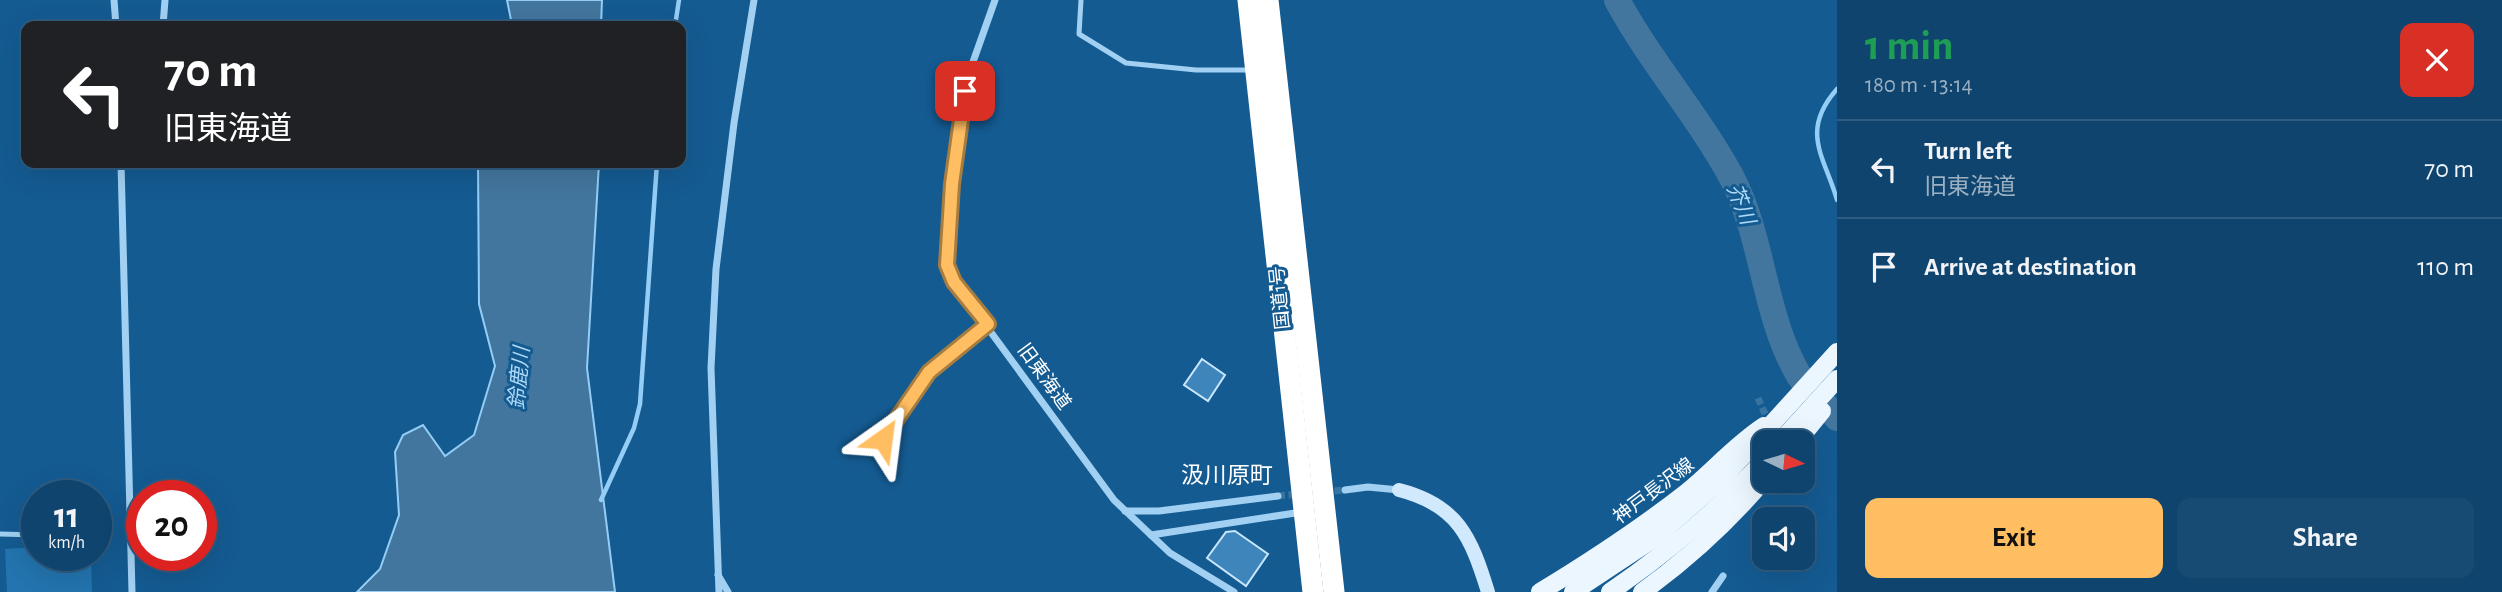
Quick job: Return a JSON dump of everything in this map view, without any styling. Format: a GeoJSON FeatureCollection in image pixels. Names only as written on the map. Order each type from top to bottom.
{"type":"FeatureCollection","features":[{"type":"Feature","properties":{"kind":"highway","name":"国道1号"},"geometry":{"type":"LineString","coordinates":[[1248,0],[1312,592]]}},
{"type":"Feature","properties":{"kind":"highway","name":"国道1号"},"geometry":{"type":"LineString","coordinates":[[1268,0],[1334,592]]}},
{"type":"Feature","properties":{"kind":"main road","name":"神戸長沢線"},"geometry":{"type":"LineString","coordinates":[[1573,592],[1721,480],[1837,352]]}},
{"type":"Feature","properties":{"kind":"main road"},"geometry":{"type":"LineString","coordinates":[[1798,430],[1837,379]]}},
{"type":"Feature","properties":{"kind":"main road"},"geometry":{"type":"LineString","coordinates":[[1800,430],[1837,392]]}},
{"type":"Feature","properties":{"kind":"main road"},"geometry":{"type":"LineString","coordinates":[[1642,592],[1752,472]]}},
{"type":"Feature","properties":{"kind":"main road"},"geometry":{"type":"LineString","coordinates":[[1610,592],[1674,559],[1717,532],[1752,493]]}},
{"type":"Feature","properties":{"kind":"main road","name":"神戸長沢線"},"geometry":{"type":"LineString","coordinates":[[1540,592],[1649,532]]}},
{"type":"Feature","properties":{"kind":"street"},"geometry":{"type":"LineString","coordinates":[[114,0],[116,21]]}},
{"type":"Feature","properties":{"kind":"street"},"geometry":{"type":"LineString","coordinates":[[163,21],[165,0]]}},
{"type":"Feature","properties":{"kind":"street"},"geometry":{"type":"LineString","coordinates":[[719,592],[711,368],[716,269],[734,123],[754,0]]}},
{"type":"Feature","properties":{"kind":"street","name":"旧東海道"},"geometry":{"type":"LineString","coordinates":[[995,0],[968,76],[952,184],[947,265],[954,282],[988,324],[1125,511],[1170,553],[1234,592]]}},
{"type":"Feature","properties":{"kind":"street"},"geometry":{"type":"LineString","coordinates":[[121,168],[132,592]]}},
{"type":"Feature","properties":{"kind":"street"},"geometry":{"type":"LineString","coordinates":[[1345,490],[1368,486],[1430,500],[1455,520],[1477,556],[1489,592]]}},
{"type":"Feature","properties":{"kind":"street"},"geometry":{"type":"LineString","coordinates":[[1125,511],[1159,511],[1278,496]]}},
{"type":"Feature","properties":{"kind":"street"},"geometry":{"type":"LineString","coordinates":[[1151,535],[1303,512]]}},
{"type":"Feature","properties":{"kind":"street"},"geometry":{"type":"LineString","coordinates":[[717,573],[729,592]]}},
{"type":"Feature","properties":{"kind":"street"},"geometry":{"type":"LineString","coordinates":[[1713,592],[1723,576]]}},
{"type":"Feature","properties":{"kind":"lane"},"geometry":{"type":"LineString","coordinates":[[1081,0],[1079,34],[1126,62],[1196,70],[1256,70]]}},
{"type":"Feature","properties":{"kind":"lane"},"geometry":{"type":"LineString","coordinates":[[883,439],[929,372],[988,324]]}},
{"type":"Feature","properties":{"kind":"lane"},"geometry":{"type":"LineString","coordinates":[[0,534],[21,535]]}},
{"type":"Feature","properties":{"kind":"shaded area"},"geometry":{"type":"Polygon","coordinates":[[[21,548],[21,571],[91,571],[92,592],[7,592],[5,549],[21,548]]]}},
{"type":"Feature","properties":{"kind":"water"},"geometry":{"type":"Polygon","coordinates":[[[507,0],[602,0],[601,21],[508,21],[511,20],[507,0]]]}},
{"type":"Feature","properties":{"kind":"water","name":"鈴鹿川"},"geometry":{"type":"Polygon","coordinates":[[[478,168],[599,168],[587,368],[615,592],[357,592],[380,569],[399,515],[395,452],[403,435],[423,425],[445,456],[474,435],[495,366],[479,304],[478,168]]]}},
{"type":"Feature","properties":{"kind":"building"},"geometry":{"type":"Polygon","coordinates":[[[1202,359],[1225,375],[1208,401],[1184,385],[1202,359]]]}},
{"type":"Feature","properties":{"kind":"building"},"geometry":{"type":"Polygon","coordinates":[[[1235,531],[1268,554],[1246,586],[1207,558],[1226,532],[1235,531]]]}},
{"type":"Feature","properties":{"kind":"waterway"},"geometry":{"type":"LineString","coordinates":[[676,21],[679,0]]}},
{"type":"Feature","properties":{"kind":"waterway","name":"芥川"},"geometry":{"type":"LineString","coordinates":[[1617,0],[1732,178],[1751,226],[1770,302],[1786,351],[1802,380],[1837,418]]}},
{"type":"Feature","properties":{"kind":"waterway"},"geometry":{"type":"LineString","coordinates":[[1837,89],[1819,118],[1817,132],[1818,144],[1837,200]]}},
{"type":"Feature","properties":{"kind":"waterway"},"geometry":{"type":"LineString","coordinates":[[601,500],[634,428],[640,404],[657,168]]}},
{"type":"Feature","properties":{"kind":"tunnel"},"geometry":{"type":"LineString","coordinates":[[1758,398],[1769,423]]}},
{"type":"Feature","properties":{"kind":"tunnel"},"geometry":{"type":"LineString","coordinates":[[1324,492],[1345,490]]}},
{"type":"Feature","properties":{"kind":"tunnel"},"geometry":{"type":"LineString","coordinates":[[1278,496],[1299,494]]}},
{"type":"Feature","properties":{"kind":"district","name":"汲川原町"},"geometry":{"type":"Point","coordinates":[1227,475]}},
{"type":"Feature","properties":{"kind":"route"},"geometry":{"type":"LineString","coordinates":[[883,439],[902,407],[929,372],[988,324],[954,282],[947,265],[952,184],[965,91]]}}]}
